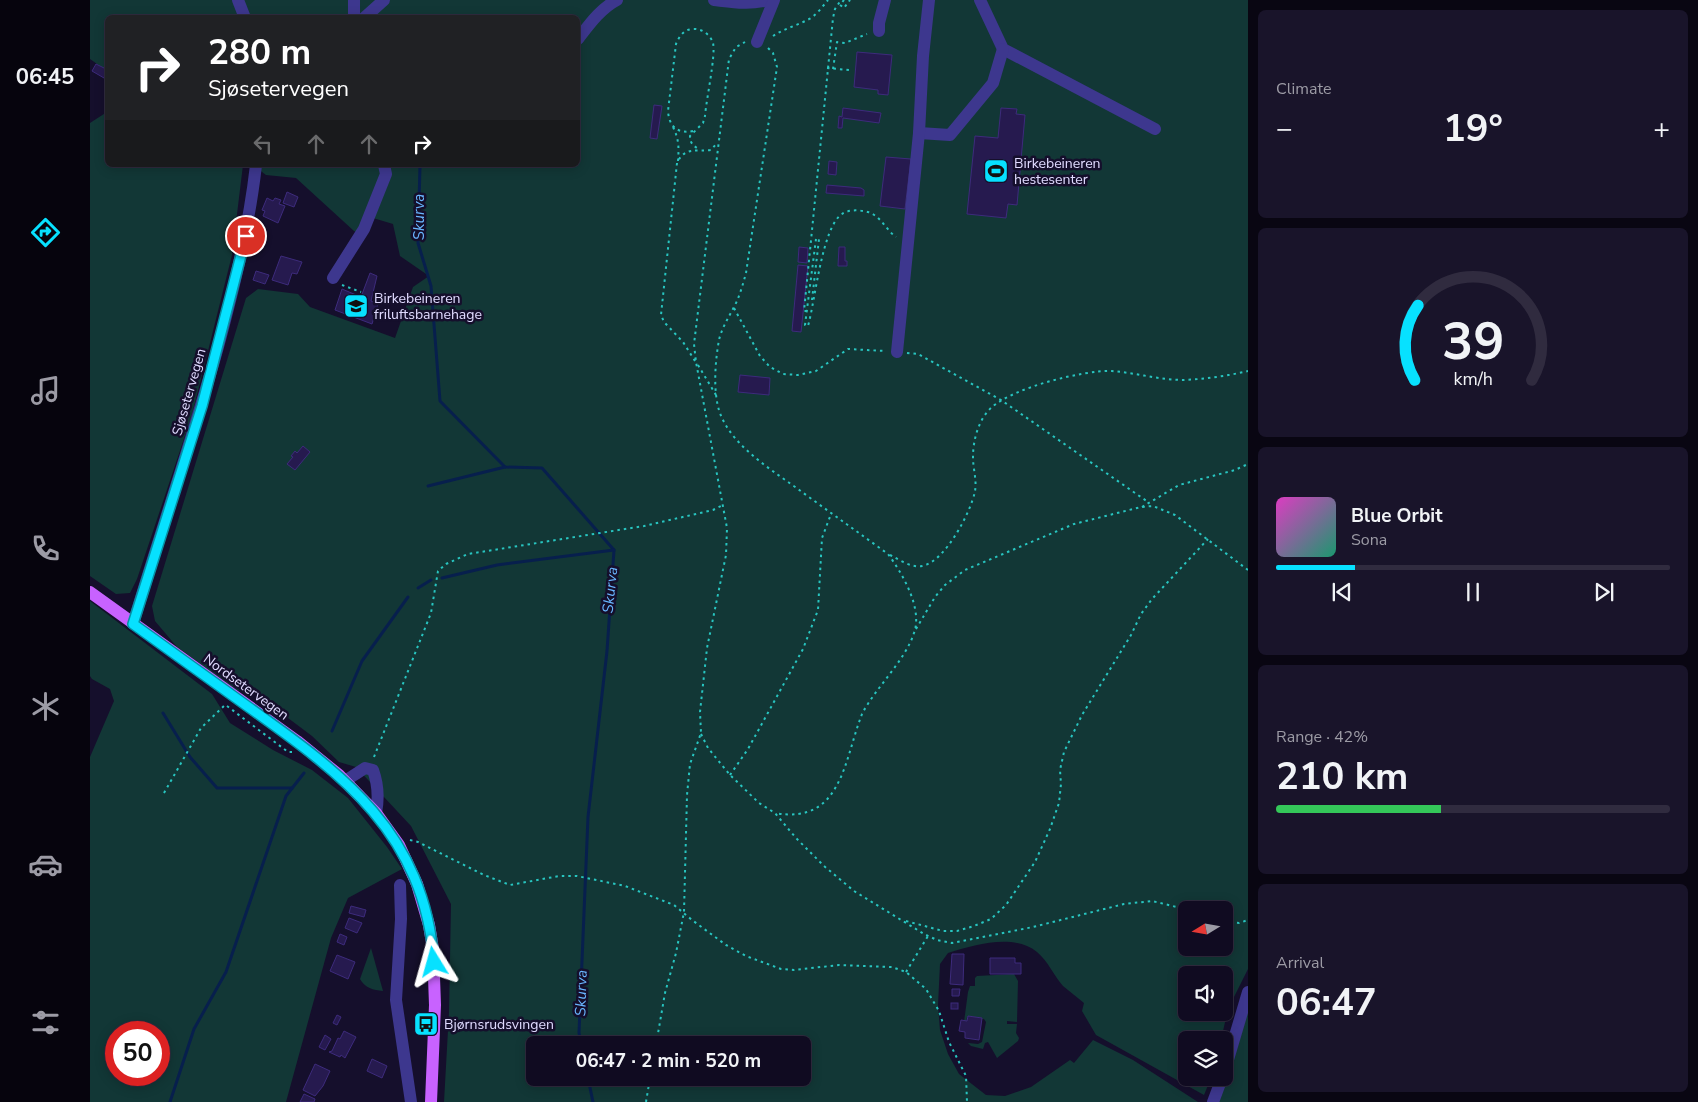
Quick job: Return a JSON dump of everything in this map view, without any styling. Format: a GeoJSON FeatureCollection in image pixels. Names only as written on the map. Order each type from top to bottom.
{"type":"FeatureCollection","features":[{"type":"Feature","properties":{"kind":"main road","name":"Nordsetervegen"},"geometry":{"type":"LineString","coordinates":[[90,592],[297,741],[345,781],[376,813],[399,845],[417,884],[432,941],[435,982],[431,1102]]}},
{"type":"Feature","properties":{"kind":"street"},"geometry":{"type":"LineString","coordinates":[[238,0],[243,15]]}},
{"type":"Feature","properties":{"kind":"street"},"geometry":{"type":"LineString","coordinates":[[354,0],[354,15]]}},
{"type":"Feature","properties":{"kind":"street"},"geometry":{"type":"LineString","coordinates":[[367,15],[384,0]]}},
{"type":"Feature","properties":{"kind":"street"},"geometry":{"type":"LineString","coordinates":[[580,36],[609,4],[617,0]]}},
{"type":"Feature","properties":{"kind":"street"},"geometry":{"type":"LineString","coordinates":[[714,0],[745,3],[760,3],[768,0]]}},
{"type":"Feature","properties":{"kind":"street"},"geometry":{"type":"LineString","coordinates":[[761,44],[774,0]]}},
{"type":"Feature","properties":{"kind":"street"},"geometry":{"type":"LineString","coordinates":[[879,31],[879,23],[885,0]]}},
{"type":"Feature","properties":{"kind":"street"},"geometry":{"type":"LineString","coordinates":[[897,352],[919,133],[923,56],[929,0]]}},
{"type":"Feature","properties":{"kind":"street"},"geometry":{"type":"LineString","coordinates":[[980,0],[1003,49],[1155,129]]}},
{"type":"Feature","properties":{"kind":"street"},"geometry":{"type":"LineString","coordinates":[[919,133],[950,135],[993,83],[1003,49]]}},
{"type":"Feature","properties":{"kind":"street","name":"Sjøsetervegen"},"geometry":{"type":"LineString","coordinates":[[133,624],[202,406],[246,236],[256,167]]}},
{"type":"Feature","properties":{"kind":"street"},"geometry":{"type":"LineString","coordinates":[[333,278],[364,229],[386,174],[384,167]]}},
{"type":"Feature","properties":{"kind":"street"},"geometry":{"type":"LineString","coordinates":[[345,781],[365,768],[373,770],[377,780],[378,802],[376,813]]}},
{"type":"Feature","properties":{"kind":"street"},"geometry":{"type":"LineString","coordinates":[[400,885],[401,919],[396,1000],[411,1102]]}},
{"type":"Feature","properties":{"kind":"street"},"geometry":{"type":"LineString","coordinates":[[1233,1043],[1248,992]]}},
{"type":"Feature","properties":{"kind":"street"},"geometry":{"type":"LineString","coordinates":[[1213,1102],[1219,1086]]}},
{"type":"Feature","properties":{"kind":"path"},"geometry":{"type":"LineString","coordinates":[[761,44],[785,29],[812,17],[828,0]]}},
{"type":"Feature","properties":{"kind":"path"},"geometry":{"type":"LineString","coordinates":[[843,0],[840,5],[844,8],[850,0]]}},
{"type":"Feature","properties":{"kind":"path"},"geometry":{"type":"LineString","coordinates":[[807,311],[804,310],[828,68],[835,9],[843,0]]}},
{"type":"Feature","properties":{"kind":"path"},"geometry":{"type":"LineString","coordinates":[[672,126],[685,132],[693,131],[698,128],[704,116],[713,49],[710,37],[706,32],[699,29],[691,29],[684,32],[676,44],[668,119],[677,136],[679,145],[661,314],[664,322],[683,342],[717,397]]}},
{"type":"Feature","properties":{"kind":"path"},"geometry":{"type":"LineString","coordinates":[[833,69],[837,42],[844,43],[859,36],[879,31]]}},
{"type":"Feature","properties":{"kind":"path"},"geometry":{"type":"LineString","coordinates":[[658,1036],[665,993],[676,954],[684,912],[687,795],[690,764],[701,733],[700,712],[707,648],[726,555],[727,528],[694,344],[729,59],[736,47],[745,42],[761,44],[773,53],[776,67],[746,273],[741,292],[726,321],[720,338],[716,372],[717,397],[722,418],[736,439],[768,467],[888,554],[907,564],[922,566],[937,559],[946,550],[955,537],[976,490],[973,458],[977,430],[990,409],[1011,395],[1070,375],[1103,371],[1183,380],[1225,376],[1248,371]]}},
{"type":"Feature","properties":{"kind":"path"},"geometry":{"type":"LineString","coordinates":[[828,68],[849,70]]}},
{"type":"Feature","properties":{"kind":"path"},"geometry":{"type":"LineString","coordinates":[[693,131],[690,136],[690,142],[694,147],[703,151]]}},
{"type":"Feature","properties":{"kind":"path"},"geometry":{"type":"LineString","coordinates":[[677,163],[681,156],[690,150],[711,150],[718,142]]}},
{"type":"Feature","properties":{"kind":"path"},"geometry":{"type":"LineString","coordinates":[[812,309],[813,284],[819,240],[816,239],[805,325],[808,326],[812,309],[818,277],[832,225],[842,214],[854,210],[869,212],[879,218],[895,237],[908,240]]}},
{"type":"Feature","properties":{"kind":"path"},"geometry":{"type":"LineString","coordinates":[[333,278],[343,285],[361,292]]}},
{"type":"Feature","properties":{"kind":"path"},"geometry":{"type":"LineString","coordinates":[[734,308],[760,356],[770,368],[783,374],[798,375],[816,370],[848,349],[918,354],[1002,400],[1148,502]]}},
{"type":"Feature","properties":{"kind":"path"},"geometry":{"type":"LineString","coordinates":[[1141,507],[1179,485],[1235,470],[1248,464]]}},
{"type":"Feature","properties":{"kind":"path"},"geometry":{"type":"LineString","coordinates":[[370,769],[431,613],[438,571],[446,564],[468,554],[644,526],[713,510],[723,505]]}},
{"type":"Feature","properties":{"kind":"path"},"geometry":{"type":"LineString","coordinates":[[775,813],[787,816],[801,815],[817,809],[831,796],[843,772],[864,710],[904,651],[935,597],[945,585],[965,570],[1074,524],[1141,507],[1153,506],[1169,512],[1248,570]]}},
{"type":"Feature","properties":{"kind":"path"},"geometry":{"type":"LineString","coordinates":[[730,775],[748,749],[774,704],[806,641],[818,610],[822,538],[831,513]]}},
{"type":"Feature","properties":{"kind":"path"},"geometry":{"type":"LineString","coordinates":[[904,920],[943,931],[958,931],[991,919],[1006,905],[1034,862],[1050,829],[1059,803],[1060,770],[1064,752],[1082,715],[1131,635],[1141,614],[1152,599],[1208,540]]}},
{"type":"Feature","properties":{"kind":"path"},"geometry":{"type":"LineString","coordinates":[[888,554],[901,571],[913,600],[915,631]]}},
{"type":"Feature","properties":{"kind":"path"},"geometry":{"type":"LineString","coordinates":[[164,794],[201,728],[225,704],[236,698]]}},
{"type":"Feature","properties":{"kind":"path"},"geometry":{"type":"LineString","coordinates":[[701,733],[708,748],[730,775],[759,802],[775,813],[796,838],[824,866],[854,891],[937,940],[952,942],[1033,927],[1124,904],[1152,901],[1178,907]]}},
{"type":"Feature","properties":{"kind":"path"},"geometry":{"type":"LineString","coordinates":[[410,840],[418,842],[484,875],[510,885],[559,876],[577,876],[625,886],[674,904],[726,945],[746,956],[781,969],[794,970],[840,965],[892,967],[906,972],[926,989],[939,1011],[949,1042],[966,1076],[967,1102]]}},
{"type":"Feature","properties":{"kind":"path"},"geometry":{"type":"LineString","coordinates":[[1233,923],[1248,920]]}},
{"type":"Feature","properties":{"kind":"path"},"geometry":{"type":"LineString","coordinates":[[906,972],[928,936]]}},
{"type":"Feature","properties":{"kind":"path"},"geometry":{"type":"LineString","coordinates":[[646,1102],[649,1086]]}},
{"type":"Feature","properties":{"kind":"green space"},"geometry":{"type":"Polygon","coordinates":[[[90,0],[1248,0],[1248,969],[1233,999],[1233,966],[1178,966],[1178,1021],[1225,1021],[1223,1031],[1178,1031],[1178,1081],[1096,1035],[1082,1011],[1084,1003],[1063,986],[1037,952],[1027,946],[1017,943],[994,942],[948,953],[940,964],[938,1005],[940,1030],[948,1054],[959,1074],[986,1095],[1005,1096],[1031,1087],[1070,1060],[1074,1063],[1093,1040],[1133,1060],[1198,1102],[444,1102],[449,1012],[451,904],[411,826],[356,767],[339,762],[312,736],[256,694],[236,690],[177,647],[155,621],[152,606],[246,298],[258,289],[298,294],[310,307],[395,338],[413,287],[429,276],[400,256],[393,224],[373,218],[364,237],[354,231],[296,178],[266,175],[256,167],[580,167],[580,15],[105,15],[105,70],[90,59],[90,0]]]}},
{"type":"Feature","properties":{"kind":"green space"},"geometry":{"type":"Polygon","coordinates":[[[105,113],[105,167],[243,167],[232,255],[192,415],[137,579],[130,593],[116,594],[90,576],[90,123],[105,113]]]}},
{"type":"Feature","properties":{"kind":"green space"},"geometry":{"type":"Polygon","coordinates":[[[90,601],[212,694],[230,723],[273,750],[312,770],[348,798],[402,869],[348,898],[331,938],[286,1102],[90,1102],[90,757],[114,701],[110,689],[90,676],[90,601]]]}},
{"type":"Feature","properties":{"kind":"green space"},"geometry":{"type":"Polygon","coordinates":[[[371,948],[383,991],[364,985],[360,979],[371,948]]]}},
{"type":"Feature","properties":{"kind":"green space"},"geometry":{"type":"Polygon","coordinates":[[[1014,974],[1018,981],[1017,1022],[1007,1021],[1007,1024],[1017,1024],[1016,1033],[1019,1038],[1018,1041],[997,1058],[988,1042],[985,1043],[983,1049],[971,1046],[968,1043],[978,1044],[982,1042],[986,1022],[984,1019],[967,1017],[966,1023],[964,1022],[968,992],[970,986],[975,986],[975,978],[977,976],[1014,974]]]}},
{"type":"Feature","properties":{"kind":"green space"},"geometry":{"type":"Polygon","coordinates":[[[1248,1011],[1248,1102],[1218,1102],[1223,1086],[1233,1086],[1233,1056],[1248,1011]]]}},
{"type":"Feature","properties":{"kind":"green space"},"geometry":{"type":"Polygon","coordinates":[[[1188,1086],[1208,1086],[1204,1095],[1188,1086]]]}},
{"type":"Feature","properties":{"kind":"building"},"geometry":{"type":"Polygon","coordinates":[[[857,52],[892,55],[888,95],[878,94],[878,90],[854,87],[857,52]]]}},
{"type":"Feature","properties":{"kind":"building"},"geometry":{"type":"Polygon","coordinates":[[[96,64],[105,68],[105,76],[104,78],[92,71],[96,64]]]}},
{"type":"Feature","properties":{"kind":"building"},"geometry":{"type":"Polygon","coordinates":[[[654,105],[662,106],[657,139],[650,138],[654,105]]]}},
{"type":"Feature","properties":{"kind":"building"},"geometry":{"type":"Polygon","coordinates":[[[843,108],[881,113],[879,123],[843,118],[842,128],[838,128],[839,116],[842,117],[843,108]]]}},
{"type":"Feature","properties":{"kind":"building","name":"Birkebeineren hestesenter"},"geometry":{"type":"Polygon","coordinates":[[[1001,108],[1017,109],[1016,114],[1025,115],[1017,205],[1008,204],[1006,218],[967,214],[975,136],[998,138],[1001,108]]]}},
{"type":"Feature","properties":{"kind":"building"},"geometry":{"type":"Polygon","coordinates":[[[886,157],[911,159],[905,209],[880,206],[886,157]]]}},
{"type":"Feature","properties":{"kind":"building"},"geometry":{"type":"Polygon","coordinates":[[[829,161],[837,162],[836,175],[828,174],[829,161]]]}},
{"type":"Feature","properties":{"kind":"building"},"geometry":{"type":"Polygon","coordinates":[[[827,185],[861,188],[864,190],[864,196],[826,193],[827,185]]]}},
{"type":"Feature","properties":{"kind":"building"},"geometry":{"type":"Polygon","coordinates":[[[287,192],[298,197],[294,207],[283,203],[287,192]]]}},
{"type":"Feature","properties":{"kind":"building"},"geometry":{"type":"Polygon","coordinates":[[[267,198],[273,201],[275,198],[281,200],[279,204],[285,206],[278,223],[263,216],[265,211],[262,210],[267,198]]]}},
{"type":"Feature","properties":{"kind":"building"},"geometry":{"type":"Polygon","coordinates":[[[799,247],[808,248],[807,263],[798,262],[799,247]]]}},
{"type":"Feature","properties":{"kind":"building"},"geometry":{"type":"Polygon","coordinates":[[[839,247],[845,247],[847,266],[838,266],[839,247]]]}},
{"type":"Feature","properties":{"kind":"building"},"geometry":{"type":"Polygon","coordinates":[[[281,256],[302,262],[297,274],[292,273],[288,285],[272,280],[281,256]]]}},
{"type":"Feature","properties":{"kind":"building"},"geometry":{"type":"Polygon","coordinates":[[[798,265],[808,266],[801,332],[792,331],[798,265]]]}},
{"type":"Feature","properties":{"kind":"building"},"geometry":{"type":"Polygon","coordinates":[[[256,271],[269,275],[265,284],[253,280],[256,271]]]}},
{"type":"Feature","properties":{"kind":"building"},"geometry":{"type":"Polygon","coordinates":[[[370,273],[377,276],[371,301],[378,304],[372,324],[335,310],[342,289],[361,297],[370,273]]]}},
{"type":"Feature","properties":{"kind":"building"},"geometry":{"type":"Polygon","coordinates":[[[740,375],[770,378],[769,395],[738,392],[740,375]]]}},
{"type":"Feature","properties":{"kind":"building"},"geometry":{"type":"Polygon","coordinates":[[[303,446],[310,452],[295,470],[287,464],[295,451],[297,453],[303,446]]]}},
{"type":"Feature","properties":{"kind":"building"},"geometry":{"type":"Polygon","coordinates":[[[351,906],[366,910],[364,917],[349,913],[351,906]]]}},
{"type":"Feature","properties":{"kind":"building"},"geometry":{"type":"Polygon","coordinates":[[[349,918],[362,923],[357,933],[345,928],[349,918]]]}},
{"type":"Feature","properties":{"kind":"building"},"geometry":{"type":"Polygon","coordinates":[[[340,934],[347,937],[344,945],[337,942],[340,934]]]}},
{"type":"Feature","properties":{"kind":"building"},"geometry":{"type":"Polygon","coordinates":[[[952,954],[964,954],[963,985],[950,984],[952,954]]]}},
{"type":"Feature","properties":{"kind":"building"},"geometry":{"type":"Polygon","coordinates":[[[337,955],[355,962],[348,979],[330,971],[337,955]]]}},
{"type":"Feature","properties":{"kind":"building"},"geometry":{"type":"Polygon","coordinates":[[[990,958],[1015,958],[1015,963],[1021,963],[1021,974],[990,974],[990,958]]]}},
{"type":"Feature","properties":{"kind":"building"},"geometry":{"type":"Polygon","coordinates":[[[952,989],[960,989],[959,996],[952,996],[952,989]]]}},
{"type":"Feature","properties":{"kind":"building"},"geometry":{"type":"Polygon","coordinates":[[[951,1003],[958,1003],[958,1009],[951,1009],[951,1003]]]}},
{"type":"Feature","properties":{"kind":"building"},"geometry":{"type":"Polygon","coordinates":[[[337,1015],[341,1017],[337,1025],[333,1023],[337,1015]]]}},
{"type":"Feature","properties":{"kind":"building"},"geometry":{"type":"Polygon","coordinates":[[[968,1016],[982,1018],[979,1040],[965,1038],[965,1032],[959,1031],[961,1020],[967,1021],[968,1016]]]}},
{"type":"Feature","properties":{"kind":"building"},"geometry":{"type":"Polygon","coordinates":[[[344,1031],[356,1037],[345,1058],[329,1052],[332,1051],[338,1038],[340,1039],[344,1031]]]}},
{"type":"Feature","properties":{"kind":"building"},"geometry":{"type":"Polygon","coordinates":[[[325,1035],[331,1039],[325,1050],[319,1047],[325,1035]]]}},
{"type":"Feature","properties":{"kind":"building"},"geometry":{"type":"Polygon","coordinates":[[[372,1059],[387,1066],[382,1078],[367,1071],[372,1059]]]}},
{"type":"Feature","properties":{"kind":"building"},"geometry":{"type":"Polygon","coordinates":[[[315,1064],[330,1071],[323,1086],[315,1096],[303,1090],[315,1064]]]}},
{"type":"Feature","properties":{"kind":"building"},"geometry":{"type":"Polygon","coordinates":[[[304,1094],[315,1099],[314,1102],[300,1102],[304,1094]]]}},
{"type":"Feature","properties":{"kind":"waterway","name":"Skurva"},"geometry":{"type":"LineString","coordinates":[[420,167],[418,243],[431,286],[440,401],[505,467],[542,468],[614,550],[607,651],[588,817],[580,1036]]}},
{"type":"Feature","properties":{"kind":"waterway"},"geometry":{"type":"LineString","coordinates":[[428,486],[505,467]]}},
{"type":"Feature","properties":{"kind":"waterway"},"geometry":{"type":"LineString","coordinates":[[442,578],[497,565],[614,550]]}},
{"type":"Feature","properties":{"kind":"waterway"},"geometry":{"type":"LineString","coordinates":[[418,588],[431,580]]}},
{"type":"Feature","properties":{"kind":"waterway"},"geometry":{"type":"LineString","coordinates":[[332,731],[362,661],[408,597]]}},
{"type":"Feature","properties":{"kind":"waterway"},"geometry":{"type":"LineString","coordinates":[[163,713],[190,757],[217,788],[292,788]]}},
{"type":"Feature","properties":{"kind":"waterway"},"geometry":{"type":"LineString","coordinates":[[170,1102],[194,1029],[226,972],[286,796],[304,773]]}},
{"type":"Feature","properties":{"kind":"waterway","name":"Skurva"},"geometry":{"type":"LineString","coordinates":[[590,1086],[593,1102]]}},
{"type":"Feature","properties":{"kind":"place","name":"Birkebeineren hestesenter"},"geometry":{"type":"Point","coordinates":[996,171]}},
{"type":"Feature","properties":{"kind":"place","name":"Birkebeineren friluftsbarnehage"},"geometry":{"type":"Point","coordinates":[356,306]}},
{"type":"Feature","properties":{"kind":"place","name":"Bjørnsrudsvingen"},"geometry":{"type":"Point","coordinates":[426,1024]}},
{"type":"Feature","properties":{"kind":"route"},"geometry":{"type":"LineString","coordinates":[[246,236],[202,406],[133,624],[297,741],[339,775],[376,813],[399,845],[417,884],[429,925],[434,962]]}}]}
